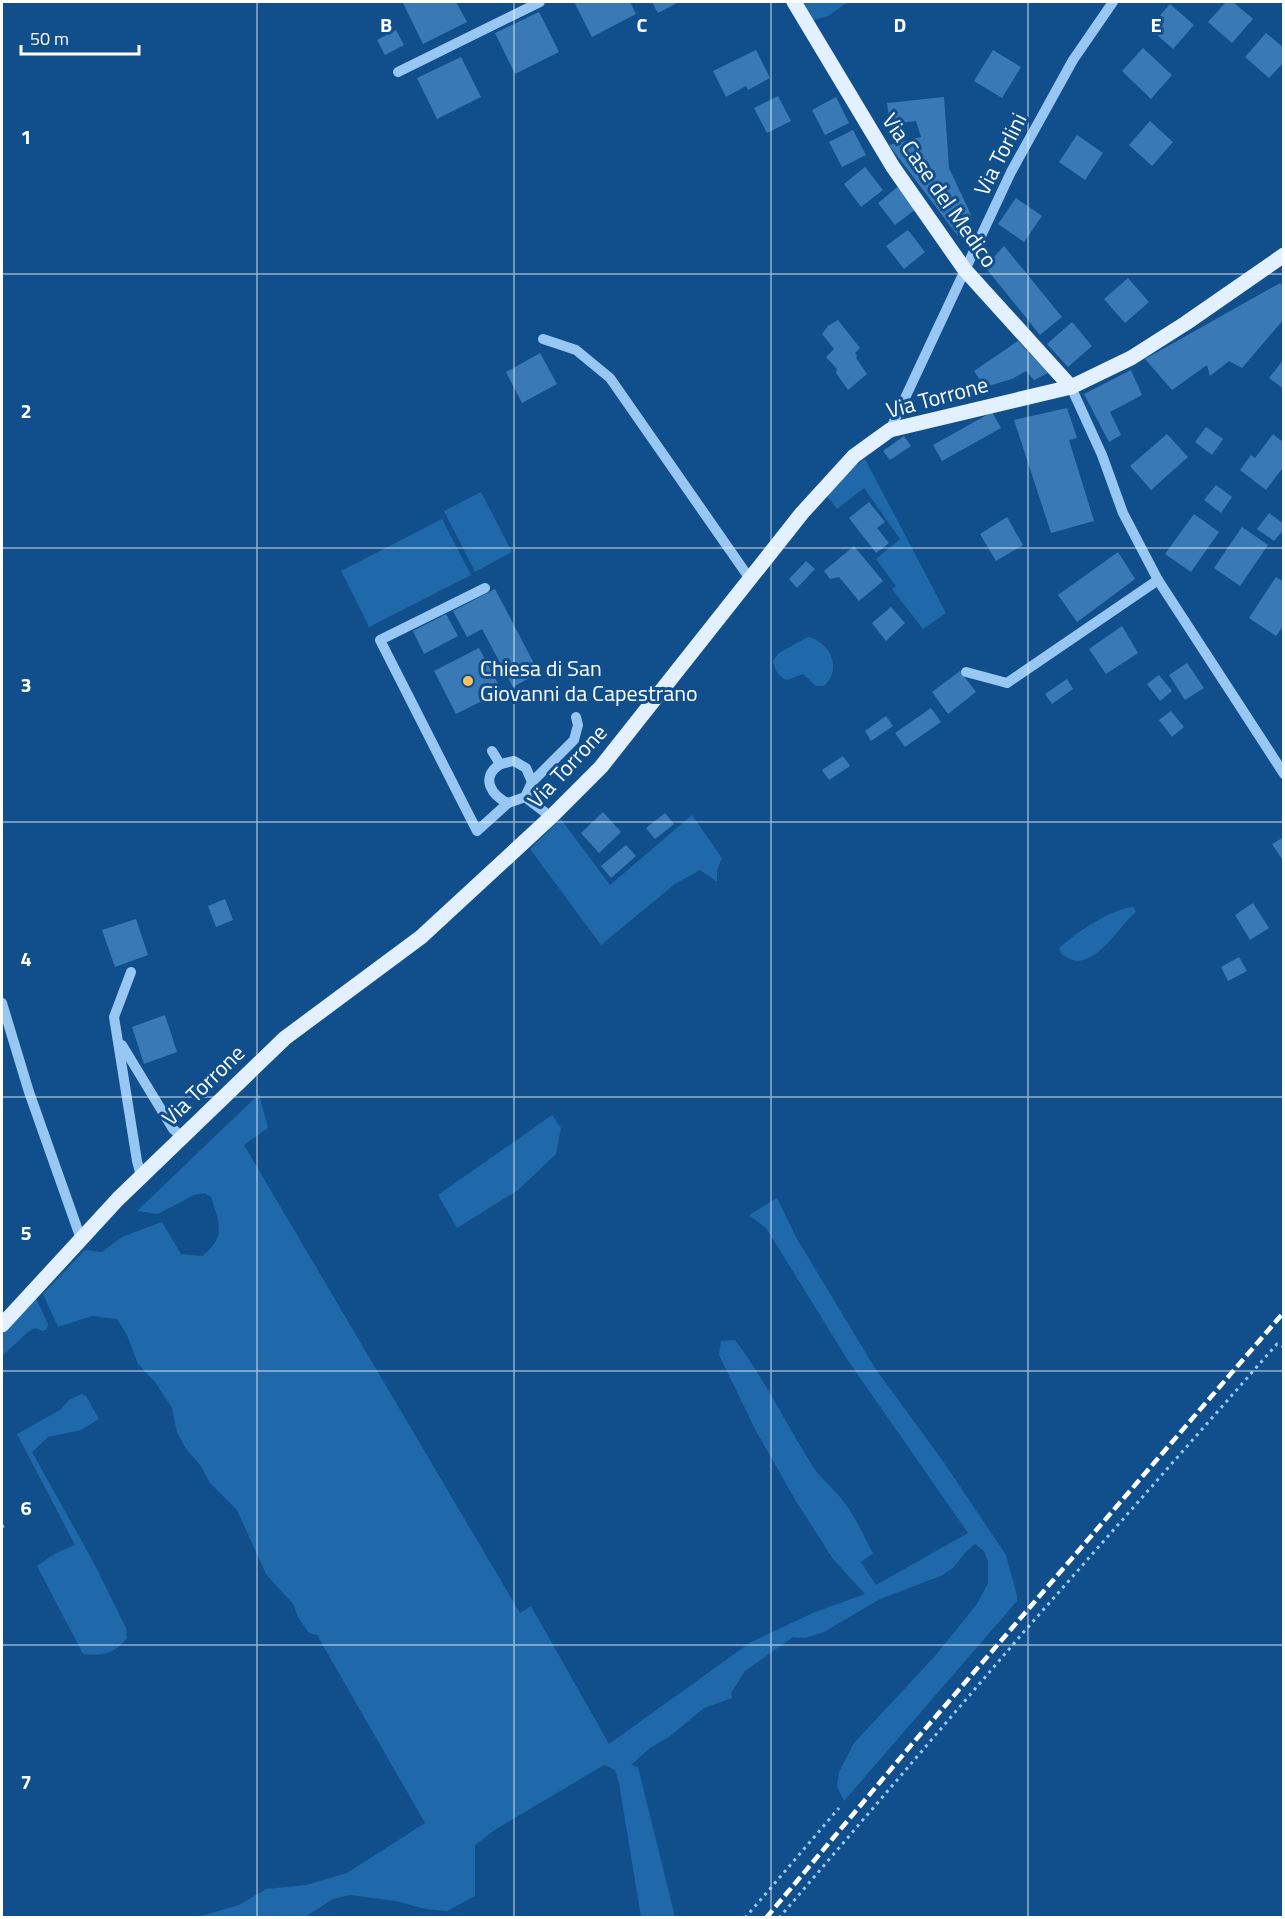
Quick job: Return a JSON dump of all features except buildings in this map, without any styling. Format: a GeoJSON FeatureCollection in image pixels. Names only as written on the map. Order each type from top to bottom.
{"type":"FeatureCollection","features":[{"type":"Feature","properties":{"kind":"main road","name":"Via Case del Medico"},"geometry":{"type":"LineString","coordinates":[[794,2],[893,167],[965,270],[1071,387]]}},
{"type":"Feature","properties":{"kind":"main road","name":"Via Torrone"},"geometry":{"type":"LineString","coordinates":[[2,1325],[141,1176],[285,1038],[421,937],[551,818],[601,767],[802,513],[854,456],[890,430],[1071,387],[1131,358],[1284,255]]}},
{"type":"Feature","properties":{"kind":"street"},"geometry":{"type":"LineString","coordinates":[[398,72],[540,2]]}},
{"type":"Feature","properties":{"kind":"street","name":"Via Torlini"},"geometry":{"type":"LineString","coordinates":[[890,430],[1011,172],[1072,60],[1113,2]]}},
{"type":"Feature","properties":{"kind":"street"},"geometry":{"type":"LineString","coordinates":[[543,339],[576,350],[610,378],[750,579]]}},
{"type":"Feature","properties":{"kind":"street"},"geometry":{"type":"LineString","coordinates":[[1071,387],[1102,455],[1123,513],[1158,580],[1284,774]]}},
{"type":"Feature","properties":{"kind":"street"},"geometry":{"type":"LineString","coordinates":[[966,672],[1007,683],[1158,580]]}},
{"type":"Feature","properties":{"kind":"street"},"geometry":{"type":"LineString","coordinates":[[485,588],[380,639],[477,831],[508,803],[525,797],[532,782],[574,740],[578,725],[576,717]]}},
{"type":"Feature","properties":{"kind":"street"},"geometry":{"type":"LineString","coordinates":[[492,751],[500,764]]}},
{"type":"Feature","properties":{"kind":"street"},"geometry":{"type":"LineString","coordinates":[[508,803],[496,798],[490,787],[491,774],[500,764],[514,761],[526,768],[532,782]]}},
{"type":"Feature","properties":{"kind":"street"},"geometry":{"type":"LineString","coordinates":[[525,797],[551,818]]}},
{"type":"Feature","properties":{"kind":"street"},"geometry":{"type":"LineString","coordinates":[[131,972],[114,1017],[141,1176]]}},
{"type":"Feature","properties":{"kind":"street"},"geometry":{"type":"LineString","coordinates":[[2,1003],[29,1092],[81,1239]]}},
{"type":"Feature","properties":{"kind":"street"},"geometry":{"type":"LineString","coordinates":[[118,1038],[173,1129],[182,1137]]}},
{"type":"Feature","properties":{"kind":"path"},"geometry":{"type":"LineString","coordinates":[[779,1917],[1022,1634],[1269,1353],[1277,1344],[1284,1347]]}},
{"type":"Feature","properties":{"kind":"path"},"geometry":{"type":"LineString","coordinates":[[2,1525],[4,1530]]}},
{"type":"Feature","properties":{"kind":"path"},"geometry":{"type":"LineString","coordinates":[[745,1917],[839,1808]]}},
{"type":"Feature","properties":{"kind":"shaded area"},"geometry":{"type":"Polygon","coordinates":[[[799,2],[848,2],[828,16],[810,21],[799,2]]]}},
{"type":"Feature","properties":{"kind":"shaded area"},"geometry":{"type":"Polygon","coordinates":[[[865,459],[946,613],[923,629],[892,589],[896,586],[876,559],[900,539],[864,488],[837,509],[826,495],[852,468],[865,459]]]}},
{"type":"Feature","properties":{"kind":"shaded area"},"geometry":{"type":"Polygon","coordinates":[[[481,492],[512,552],[475,572],[444,511],[481,492]]]}},
{"type":"Feature","properties":{"kind":"shaded area"},"geometry":{"type":"Polygon","coordinates":[[[442,519],[471,575],[369,627],[341,571],[442,519]]]}},
{"type":"Feature","properties":{"kind":"shaded area"},"geometry":{"type":"Polygon","coordinates":[[[808,637],[822,644],[831,657],[833,672],[824,686],[816,686],[803,674],[784,679],[779,675],[773,661],[779,653],[808,637]]]}},
{"type":"Feature","properties":{"kind":"shaded area"},"geometry":{"type":"Polygon","coordinates":[[[692,815],[722,858],[717,870],[717,882],[700,870],[675,884],[601,945],[530,849],[561,819],[610,885],[692,815]]]}},
{"type":"Feature","properties":{"kind":"shaded area"},"geometry":{"type":"Polygon","coordinates":[[[1133,907],[1136,912],[1095,954],[1078,961],[1061,954],[1059,948],[1084,929],[1114,912],[1133,907]]]}},
{"type":"Feature","properties":{"kind":"shaded area"},"geometry":{"type":"Polygon","coordinates":[[[259,1094],[268,1128],[244,1145],[520,1613],[531,1606],[609,1744],[751,1642],[815,1612],[865,1594],[833,1559],[796,1501],[756,1431],[719,1355],[721,1341],[735,1340],[765,1385],[813,1467],[850,1510],[873,1553],[861,1562],[876,1585],[968,1533],[849,1362],[766,1228],[749,1215],[777,1198],[797,1239],[875,1368],[945,1464],[1006,1555],[1017,1601],[844,1801],[837,1787],[839,1772],[854,1743],[935,1656],[977,1604],[988,1583],[988,1561],[984,1551],[975,1544],[953,1568],[941,1576],[880,1599],[824,1632],[805,1638],[793,1637],[745,1671],[731,1693],[732,1698],[704,1708],[631,1765],[638,1767],[675,1917],[641,1917],[619,1783],[615,1770],[604,1765],[496,1829],[475,1845],[475,1896],[447,1911],[350,1895],[333,1899],[305,1917],[198,1917],[239,1905],[266,1889],[306,1885],[347,1873],[425,1823],[317,1635],[309,1633],[298,1617],[293,1604],[266,1574],[237,1510],[210,1483],[201,1466],[186,1449],[177,1432],[172,1408],[155,1382],[138,1364],[127,1335],[117,1319],[92,1316],[58,1327],[43,1294],[85,1250],[102,1252],[122,1237],[162,1222],[181,1254],[202,1256],[210,1249],[218,1236],[219,1229],[211,1197],[205,1193],[194,1195],[158,1214],[137,1211],[259,1094]]]}},
{"type":"Feature","properties":{"kind":"shaded area"},"geometry":{"type":"Polygon","coordinates":[[[552,1115],[561,1128],[556,1154],[518,1190],[457,1228],[438,1195],[552,1115]]]}},
{"type":"Feature","properties":{"kind":"shaded area"},"geometry":{"type":"Polygon","coordinates":[[[36,1298],[48,1324],[47,1329],[43,1331],[35,1328],[28,1332],[2,1356],[2,1335],[36,1298]]]}},
{"type":"Feature","properties":{"kind":"shaded area"},"geometry":{"type":"Polygon","coordinates":[[[81,1394],[86,1396],[99,1419],[81,1430],[48,1437],[32,1452],[95,1565],[126,1628],[127,1638],[117,1648],[108,1653],[96,1655],[83,1654],[37,1566],[56,1553],[75,1545],[17,1434],[60,1410],[69,1400],[81,1394]]]}},
{"type":"Feature","properties":{"kind":"railway"},"geometry":{"type":"LineString","coordinates":[[766,1918],[907,1750],[1284,1312]]}},
{"type":"Feature","properties":{"kind":"place","name":"Chiesa di San Giovanni da Capestrano"},"geometry":{"type":"Point","coordinates":[468,681]}}]}
